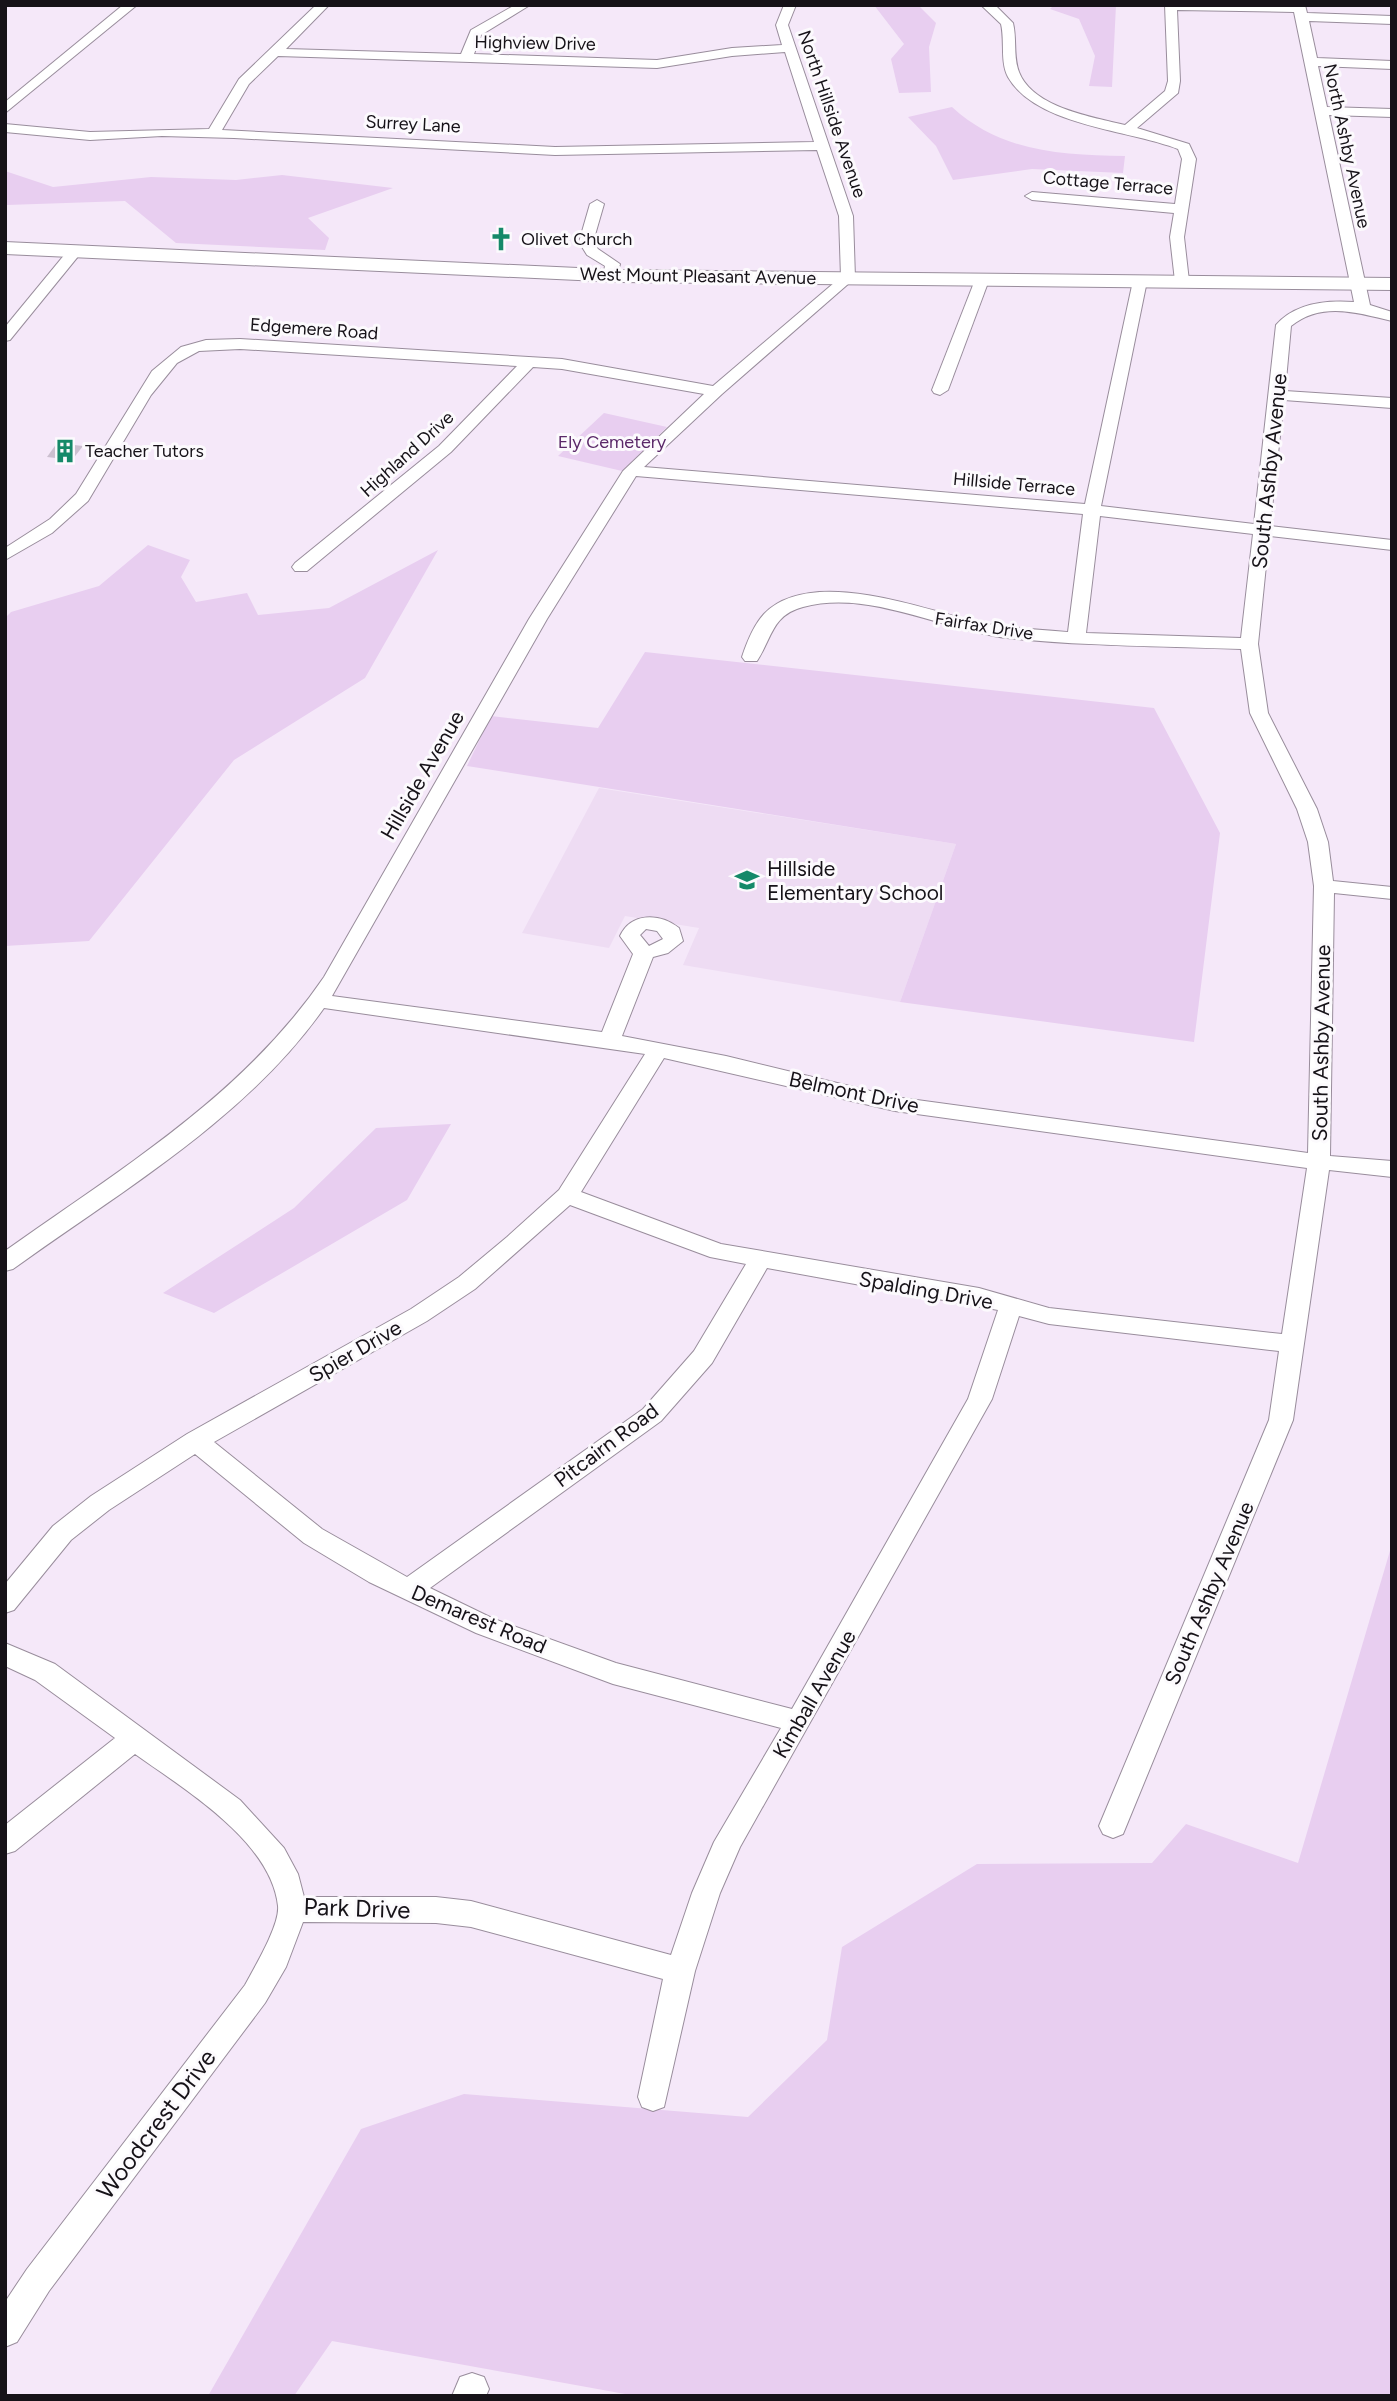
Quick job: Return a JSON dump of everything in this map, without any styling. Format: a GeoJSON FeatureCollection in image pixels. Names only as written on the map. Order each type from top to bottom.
{"type":"FeatureCollection","features":[{"type":"Feature","properties":{"kind":"main road","name":"West Mount Pleasant Avenue"},"geometry":{"type":"LineString","coordinates":[[5,248],[610,276],[1392,284]]}},
{"type":"Feature","properties":{"kind":"street"},"geometry":{"type":"LineString","coordinates":[[5,109],[131,5]]}},
{"type":"Feature","properties":{"kind":"street"},"geometry":{"type":"LineString","coordinates":[[213,133],[237,90],[323,5]]}},
{"type":"Feature","properties":{"kind":"street"},"geometry":{"type":"LineString","coordinates":[[466,59],[475,33],[524,5]]}},
{"type":"Feature","properties":{"kind":"street","name":"North Hillside Avenue"},"geometry":{"type":"LineString","coordinates":[[790,5],[782,26],[792,48],[820,145],[846,216],[848,278]]}},
{"type":"Feature","properties":{"kind":"street"},"geometry":{"type":"LineString","coordinates":[[987,5],[1007,23],[1011,67],[1021,89],[1035,99],[1068,112],[1175,143],[1188,153],[1177,237],[1182,281]]}},
{"type":"Feature","properties":{"kind":"street"},"geometry":{"type":"LineString","coordinates":[[1129,128],[1171,93],[1174,81],[1171,5],[1300,10],[1392,20]]}},
{"type":"Feature","properties":{"kind":"street","name":"North Ashby Avenue"},"geometry":{"type":"LineString","coordinates":[[1300,10],[1319,111],[1363,309]]}},
{"type":"Feature","properties":{"kind":"street","name":"Highview Drive"},"geometry":{"type":"LineString","coordinates":[[275,52],[657,64],[750,50],[792,48]]}},
{"type":"Feature","properties":{"kind":"street"},"geometry":{"type":"LineString","coordinates":[[1310,62],[1392,65]]}},
{"type":"Feature","properties":{"kind":"street"},"geometry":{"type":"LineString","coordinates":[[1319,111],[1392,113]]}},
{"type":"Feature","properties":{"kind":"street","name":"Surrey Lane"},"geometry":{"type":"LineString","coordinates":[[5,128],[90,136],[213,133],[555,151],[820,145]]}},
{"type":"Feature","properties":{"kind":"street","name":"Cottage Terrace"},"geometry":{"type":"LineString","coordinates":[[1032,196],[1180,209]]}},
{"type":"Feature","properties":{"kind":"street"},"geometry":{"type":"LineString","coordinates":[[597,204],[586,242],[592,252],[614,264],[610,276]]}},
{"type":"Feature","properties":{"kind":"street"},"geometry":{"type":"LineString","coordinates":[[5,337],[75,251]]}},
{"type":"Feature","properties":{"kind":"street","name":"Hillside Avenue"},"geometry":{"type":"LineString","coordinates":[[5,1263],[232,1096],[273,1057],[318,1000],[538,619],[631,471],[716,391],[848,278]]}},
{"type":"Feature","properties":{"kind":"street"},"geometry":{"type":"LineString","coordinates":[[940,390],[982,279]]}},
{"type":"Feature","properties":{"kind":"street"},"geometry":{"type":"LineString","coordinates":[[1076,638],[1092,510],[1140,281]]}},
{"type":"Feature","properties":{"kind":"street","name":"South Ashby Avenue"},"geometry":{"type":"LineString","coordinates":[[1113,1826],[1281,1420],[1294,1344],[1319,1162],[1324,886],[1318,842],[1307,809],[1259,713],[1249,644],[1284,325],[1288,320],[1324,308],[1363,309]]}},
{"type":"Feature","properties":{"kind":"street"},"geometry":{"type":"LineString","coordinates":[[1363,309],[1392,317]]}},
{"type":"Feature","properties":{"kind":"street","name":"Edgemere Road"},"geometry":{"type":"LineString","coordinates":[[5,555],[52,527],[80,498],[103,467],[158,371],[186,350],[210,344],[530,361],[594,369],[716,391]]}},
{"type":"Feature","properties":{"kind":"street","name":"Highland Drive"},"geometry":{"type":"LineString","coordinates":[[301,567],[370,514],[445,449],[530,361]]}},
{"type":"Feature","properties":{"kind":"street"},"geometry":{"type":"LineString","coordinates":[[1277,395],[1392,403]]}},
{"type":"Feature","properties":{"kind":"street","name":"Hillside Terrace"},"geometry":{"type":"LineString","coordinates":[[631,471],[1092,510],[1392,545]]}},
{"type":"Feature","properties":{"kind":"street","name":"Fairfax Drive"},"geometry":{"type":"LineString","coordinates":[[751,657],[766,620],[796,603],[813,599],[861,599],[967,626],[1076,638],[1249,644]]}},
{"type":"Feature","properties":{"kind":"street"},"geometry":{"type":"LineString","coordinates":[[1324,886],[1392,893]]}},
{"type":"Feature","properties":{"kind":"street"},"geometry":{"type":"LineString","coordinates":[[610,1040],[645,953]]}},
{"type":"Feature","properties":{"kind":"street","name":"Belmont Drive"},"geometry":{"type":"LineString","coordinates":[[318,1000],[610,1040],[895,1104],[1319,1162],[1392,1169]]}},
{"type":"Feature","properties":{"kind":"street","name":"Spier Drive"},"geometry":{"type":"LineString","coordinates":[[5,1603],[62,1533],[100,1503],[196,1441],[419,1315],[467,1283],[567,1195],[658,1050]]}},
{"type":"Feature","properties":{"kind":"street","name":"Spalding Drive"},"geometry":{"type":"LineString","coordinates":[[567,1195],[718,1251],[979,1296],[1049,1316],[1294,1344]]}},
{"type":"Feature","properties":{"kind":"street","name":"Pitcairn Road"},"geometry":{"type":"LineString","coordinates":[[408,1590],[652,1415],[703,1357],[760,1259]]}},
{"type":"Feature","properties":{"kind":"street","name":"Kimball Avenue"},"geometry":{"type":"LineString","coordinates":[[653,2097],[680,1971],[706,1893],[728,1842],[799,1722],[980,1399],[1012,1305]]}},
{"type":"Feature","properties":{"kind":"street","name":"Demarest Road"},"geometry":{"type":"LineString","coordinates":[[196,1441],[313,1536],[408,1590],[485,1626],[613,1673],[799,1722]]}},
{"type":"Feature","properties":{"kind":"street","name":"Park Drive"},"geometry":{"type":"LineString","coordinates":[[5,1654],[45,1672],[230,1808],[256,1833],[284,1874],[293,1909],[436,1910],[471,1914],[680,1971]]}},
{"type":"Feature","properties":{"kind":"street"},"geometry":{"type":"LineString","coordinates":[[5,1842],[135,1738]]}},
{"type":"Feature","properties":{"kind":"street","name":"Woodcrest Drive"},"geometry":{"type":"LineString","coordinates":[[5,2331],[38,2280],[255,1994],[271,1967],[293,1909]]}},
{"type":"Feature","properties":{"kind":"shaded area","name":"Hillside Elementary School"},"geometry":{"type":"Polygon","coordinates":[[[599,788],[956,844],[900,1002],[683,965],[699,928],[625,916],[609,948],[522,933],[599,788]]]}},
{"type":"Feature","properties":{"kind":"green space"},"geometry":{"type":"Polygon","coordinates":[[[874,5],[918,5],[936,23],[929,47],[931,92],[899,93],[891,59],[904,44],[874,5]]]}},
{"type":"Feature","properties":{"kind":"green space"},"geometry":{"type":"Polygon","coordinates":[[[1054,5],[1116,5],[1112,87],[1089,86],[1095,56],[1079,19],[1050,9],[1054,5]]]}},
{"type":"Feature","properties":{"kind":"green space"},"geometry":{"type":"Polygon","coordinates":[[[952,107],[991,134],[1011,142],[1055,152],[1125,156],[1123,173],[1032,169],[953,180],[936,146],[908,117],[952,107]]]}},
{"type":"Feature","properties":{"kind":"green space"},"geometry":{"type":"Polygon","coordinates":[[[5,171],[53,187],[151,177],[236,180],[282,175],[393,188],[308,218],[329,238],[325,250],[176,243],[125,201],[7,205],[5,171]]]}},
{"type":"Feature","properties":{"kind":"green space","name":"Ely Cemetery"},"geometry":{"type":"Polygon","coordinates":[[[604,413],[667,427],[622,471],[558,456],[604,413]]]}},
{"type":"Feature","properties":{"kind":"green space"},"geometry":{"type":"Polygon","coordinates":[[[148,545],[190,560],[181,577],[196,602],[247,593],[258,615],[329,608],[438,550],[365,678],[234,760],[89,941],[5,946],[5,618],[11,612],[99,586],[148,545]]]}},
{"type":"Feature","properties":{"kind":"green space"},"geometry":{"type":"Polygon","coordinates":[[[645,652],[1154,708],[1220,833],[1194,1042],[900,1002],[956,844],[467,766],[491,716],[598,728],[645,652]]]}},
{"type":"Feature","properties":{"kind":"green space"},"geometry":{"type":"Polygon","coordinates":[[[451,1124],[407,1200],[214,1313],[163,1293],[294,1208],[376,1128],[451,1124]]]}},
{"type":"Feature","properties":{"kind":"green space"},"geometry":{"type":"Polygon","coordinates":[[[1392,1544],[1392,2396],[636,2396],[332,2341],[294,2396],[208,2396],[361,2129],[464,2094],[748,2117],[827,2040],[842,1947],[977,1864],[1152,1863],[1186,1824],[1298,1863],[1392,1544]]]}},
{"type":"Feature","properties":{"kind":"building","name":"Teacher Tutors"},"geometry":{"type":"Polygon","coordinates":[[[57,443],[83,446],[72,460],[47,457],[57,443]]]}},
{"type":"Feature","properties":{"kind":"place","name":"Olivet Church"},"geometry":{"type":"Point","coordinates":[501,239]}},
{"type":"Feature","properties":{"kind":"place","name":"Teacher Tutors"},"geometry":{"type":"Point","coordinates":[65,451]}},
{"type":"Feature","properties":{"kind":"place","name":"Hillside Elementary School"},"geometry":{"type":"Point","coordinates":[747,880]}}]}
